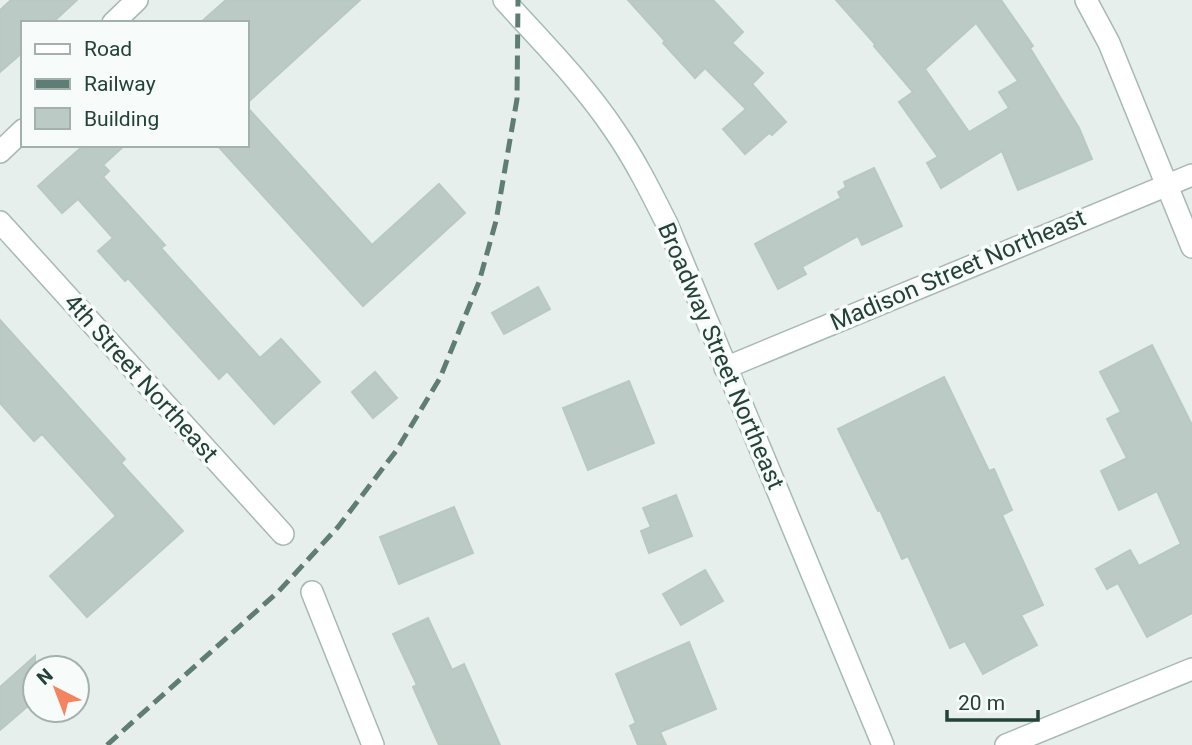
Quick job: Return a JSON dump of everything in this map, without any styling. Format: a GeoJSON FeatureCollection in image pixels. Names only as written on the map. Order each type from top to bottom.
{"type":"FeatureCollection","features":[{"type":"Feature","properties":{"kind":"street"},"geometry":{"type":"LineString","coordinates":[[115,21],[138,0]]}},
{"type":"Feature","properties":{"kind":"street","name":"Broadway Street Northeast"},"geometry":{"type":"LineString","coordinates":[[503,0],[572,75],[614,130],[645,180],[667,225],[883,745]]}},
{"type":"Feature","properties":{"kind":"street"},"geometry":{"type":"LineString","coordinates":[[1086,0],[1109,43],[1192,247]]}},
{"type":"Feature","properties":{"kind":"street"},"geometry":{"type":"LineString","coordinates":[[0,152],[21,132]]}},
{"type":"Feature","properties":{"kind":"street","name":"Madison Street Northeast"},"geometry":{"type":"LineString","coordinates":[[725,368],[1192,175]]}},
{"type":"Feature","properties":{"kind":"street","name":"4th Street Northeast"},"geometry":{"type":"LineString","coordinates":[[0,222],[283,534]]}},
{"type":"Feature","properties":{"kind":"street"},"geometry":{"type":"LineString","coordinates":[[312,592],[373,745]]}},
{"type":"Feature","properties":{"kind":"street"},"geometry":{"type":"LineString","coordinates":[[1006,745],[1192,669]]}},
{"type":"Feature","properties":{"kind":"building"},"geometry":{"type":"Polygon","coordinates":[[[11,0],[77,0],[54,21],[21,21],[21,54],[0,72],[0,10],[11,0]]]}},
{"type":"Feature","properties":{"kind":"building"},"geometry":{"type":"Polygon","coordinates":[[[226,0],[360,0],[248,102],[248,21],[202,21],[226,0]]]}},
{"type":"Feature","properties":{"kind":"building"},"geometry":{"type":"Polygon","coordinates":[[[628,0],[713,0],[743,32],[732,43],[763,73],[752,84],[786,122],[745,154],[723,129],[746,109],[705,68],[695,78],[628,0]]]}},
{"type":"Feature","properties":{"kind":"building"},"geometry":{"type":"Polygon","coordinates":[[[836,0],[1001,0],[1033,46],[1030,48],[1079,128],[1092,159],[1018,190],[1002,151],[941,188],[927,163],[938,157],[899,102],[913,92],[836,0]],[[976,23],[925,69],[969,132],[1009,108],[999,92],[1018,81],[976,23]]]}},
{"type":"Feature","properties":{"kind":"building"},"geometry":{"type":"Polygon","coordinates":[[[248,108],[372,245],[439,184],[465,213],[363,306],[219,147],[248,147],[248,108]]]}},
{"type":"Feature","properties":{"kind":"building"},"geometry":{"type":"Polygon","coordinates":[[[82,147],[123,147],[103,165],[109,171],[103,177],[165,245],[161,248],[260,358],[281,339],[320,382],[274,424],[227,371],[219,379],[128,278],[125,281],[98,251],[113,238],[78,199],[62,213],[38,186],[82,147]]]}},
{"type":"Feature","properties":{"kind":"building"},"geometry":{"type":"Polygon","coordinates":[[[874,168],[902,226],[862,245],[858,236],[802,267],[806,274],[778,289],[755,244],[841,198],[838,192],[846,187],[844,182],[874,168]]]}},
{"type":"Feature","properties":{"kind":"building"},"geometry":{"type":"Polygon","coordinates":[[[538,287],[550,309],[504,334],[492,313],[538,287]]]}},
{"type":"Feature","properties":{"kind":"building"},"geometry":{"type":"Polygon","coordinates":[[[0,320],[125,459],[121,463],[183,531],[87,617],[50,576],[116,516],[42,434],[34,441],[0,403],[0,320]]]}},
{"type":"Feature","properties":{"kind":"building"},"geometry":{"type":"Polygon","coordinates":[[[1152,345],[1192,425],[1192,613],[1147,637],[1118,583],[1107,589],[1096,569],[1130,550],[1139,566],[1181,544],[1157,491],[1119,510],[1101,471],[1127,458],[1107,419],[1121,412],[1100,372],[1152,345]]]}},
{"type":"Feature","properties":{"kind":"building"},"geometry":{"type":"Polygon","coordinates":[[[375,372],[397,398],[373,418],[352,392],[375,372]]]}},
{"type":"Feature","properties":{"kind":"building"},"geometry":{"type":"Polygon","coordinates":[[[944,377],[989,471],[994,469],[1012,510],[1002,515],[1043,605],[1021,615],[1037,645],[983,674],[965,641],[950,648],[908,556],[902,559],[838,429],[944,377]]]}},
{"type":"Feature","properties":{"kind":"building"},"geometry":{"type":"Polygon","coordinates":[[[629,381],[654,443],[588,470],[563,408],[629,381]]]}},
{"type":"Feature","properties":{"kind":"building"},"geometry":{"type":"Polygon","coordinates":[[[676,495],[692,536],[649,553],[641,531],[651,527],[643,508],[676,495]]]}},
{"type":"Feature","properties":{"kind":"building"},"geometry":{"type":"Polygon","coordinates":[[[454,507],[473,553],[399,584],[380,537],[454,507]]]}},
{"type":"Feature","properties":{"kind":"building"},"geometry":{"type":"Polygon","coordinates":[[[705,570],[723,601],[681,625],[663,594],[705,570]]]}},
{"type":"Feature","properties":{"kind":"building"},"geometry":{"type":"Polygon","coordinates":[[[428,618],[452,670],[464,664],[500,745],[439,745],[413,687],[417,685],[393,634],[428,618]]]}},
{"type":"Feature","properties":{"kind":"building"},"geometry":{"type":"Polygon","coordinates":[[[689,642],[716,709],[660,732],[666,745],[638,745],[630,726],[636,723],[616,674],[689,642]]]}},
{"type":"Feature","properties":{"kind":"building"},"geometry":{"type":"Polygon","coordinates":[[[21,668],[21,712],[0,730],[0,687],[21,668]]]}},
{"type":"Feature","properties":{"kind":"railway"},"geometry":{"type":"LineString","coordinates":[[107,745],[279,591],[338,527],[396,451],[440,378],[479,282],[496,221],[517,99],[518,0]]}}]}
